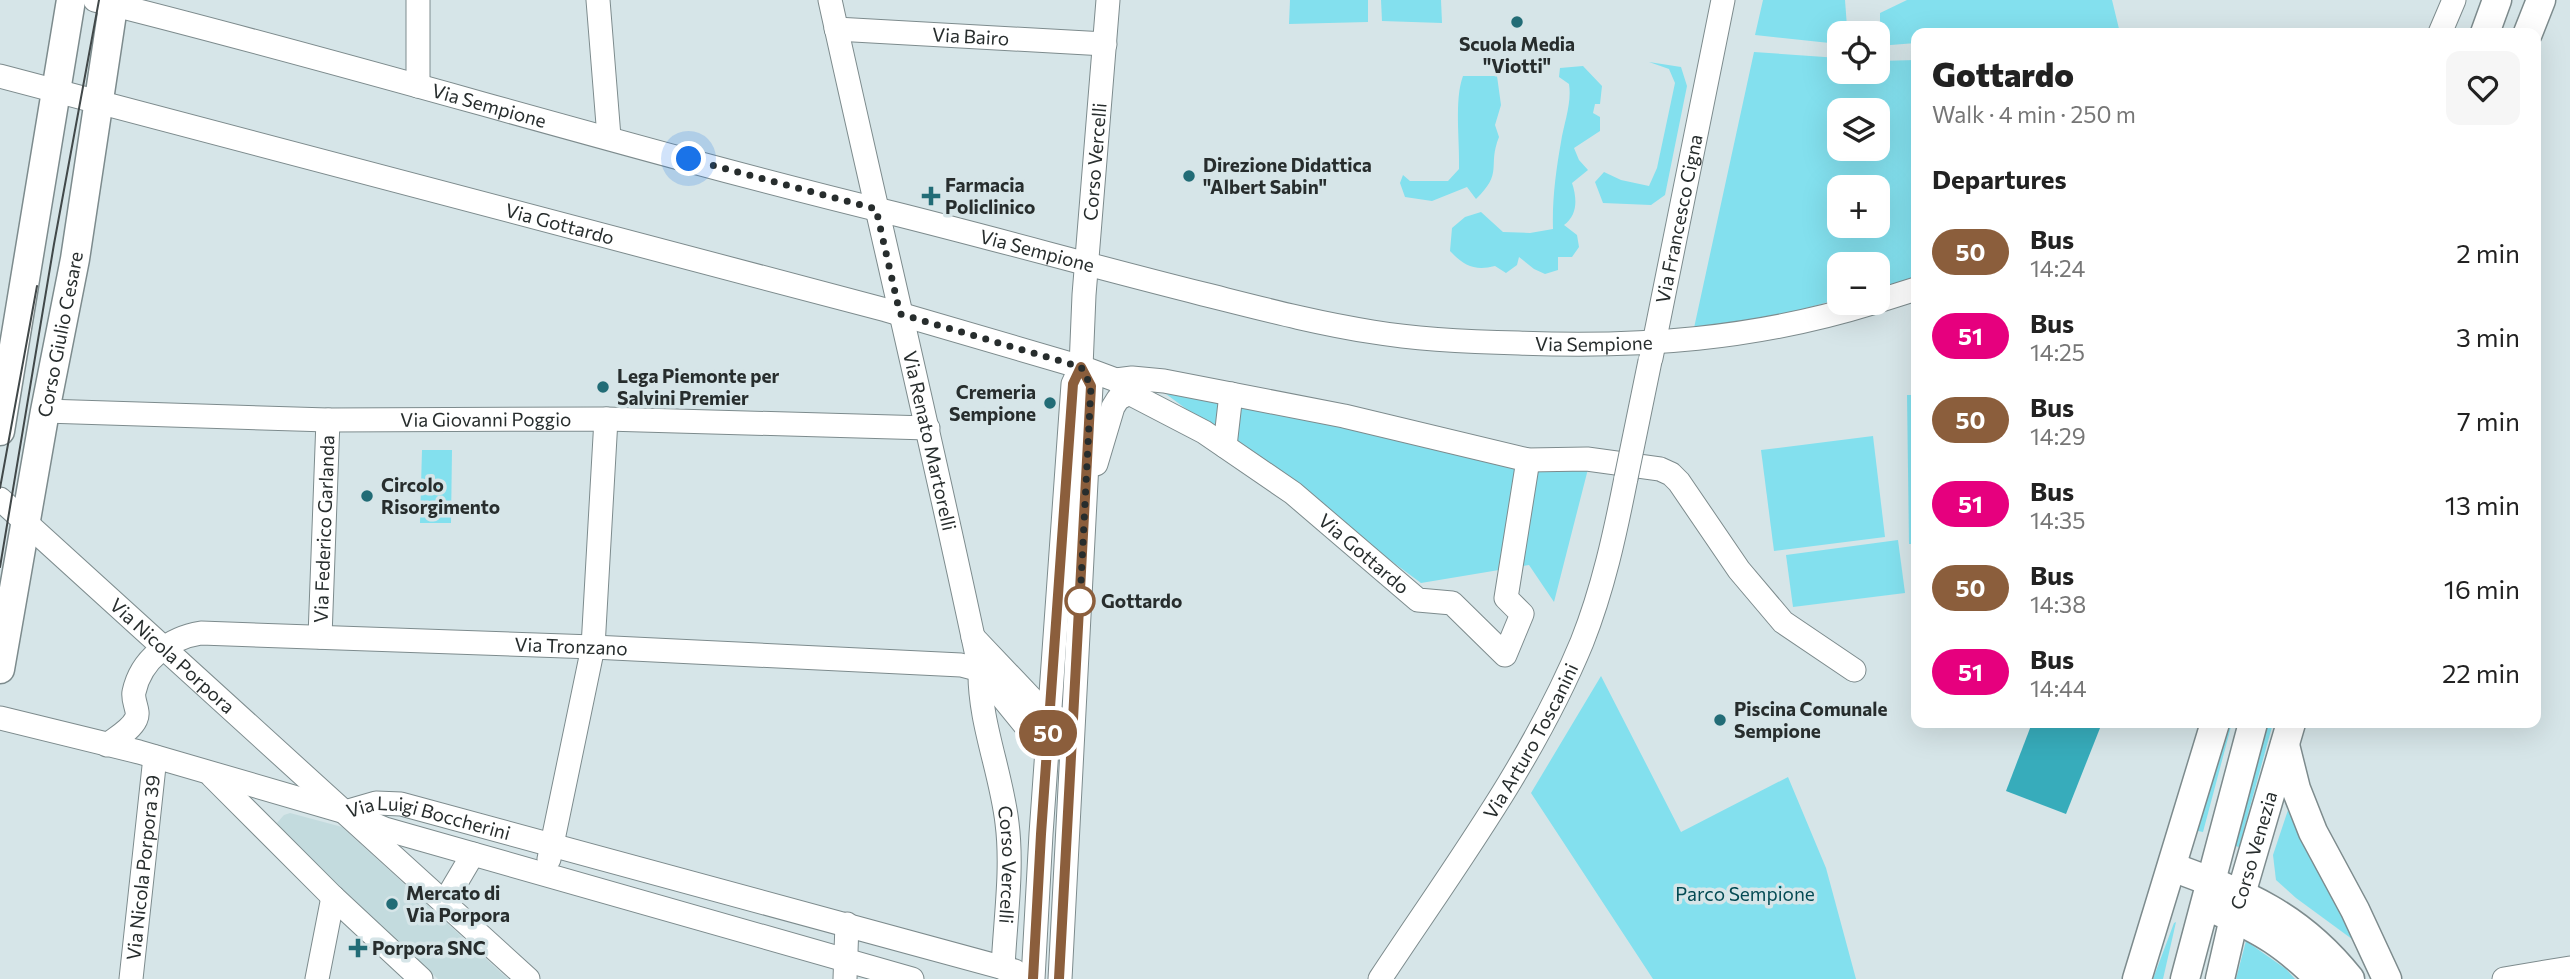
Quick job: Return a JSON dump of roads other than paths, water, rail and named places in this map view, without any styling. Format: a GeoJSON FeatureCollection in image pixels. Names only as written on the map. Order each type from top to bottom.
{"type":"FeatureCollection","features":[{"type":"Feature","properties":{"kind":"main road"},"geometry":{"type":"LineString","coordinates":[[0,431],[71,0]]}},
{"type":"Feature","properties":{"kind":"main road"},"geometry":{"type":"LineString","coordinates":[[2486,28],[2497,0]]}},
{"type":"Feature","properties":{"kind":"main road"},"geometry":{"type":"LineString","coordinates":[[2530,28],[2541,0]]}},
{"type":"Feature","properties":{"kind":"main road","name":"Corso Giulio Cesare"},"geometry":{"type":"LineString","coordinates":[[0,669],[84,209],[107,2]]}},
{"type":"Feature","properties":{"kind":"main road"},"geometry":{"type":"LineString","coordinates":[[2137,979],[2214,728]]}},
{"type":"Feature","properties":{"kind":"main road","name":"Corso Venezia"},"geometry":{"type":"LineString","coordinates":[[2185,979],[2252,728]]}},
{"type":"Feature","properties":{"kind":"main road"},"geometry":{"type":"LineString","coordinates":[[2288,733],[2296,789],[2313,832],[2355,910],[2387,979]]}},
{"type":"Feature","properties":{"kind":"main road","name":"Corso Venezia"},"geometry":{"type":"LineString","coordinates":[[2220,979],[2238,906],[2288,733]]}},
{"type":"Feature","properties":{"kind":"main road"},"geometry":{"type":"LineString","coordinates":[[2172,867],[2208,894],[2291,922],[2325,951],[2350,979]]}},
{"type":"Feature","properties":{"kind":"main road"},"geometry":{"type":"LineString","coordinates":[[2238,906],[2320,979]]}},
{"type":"Feature","properties":{"kind":"street"},"geometry":{"type":"LineString","coordinates":[[418,0],[418,86]]}},
{"type":"Feature","properties":{"kind":"street"},"geometry":{"type":"LineString","coordinates":[[598,0],[609,137]]}},
{"type":"Feature","properties":{"kind":"street","name":"Via Renato Martorelli"},"geometry":{"type":"LineString","coordinates":[[830,0],[928,428],[980,670],[981,702],[995,762]]}},
{"type":"Feature","properties":{"kind":"street","name":"Corso Vercelli"},"geometry":{"type":"LineString","coordinates":[[1036,978],[1046,752],[1073,384],[1081,367],[1086,265],[1108,0]]}},
{"type":"Feature","properties":{"kind":"street","name":"Via Francesco Cigna"},"geometry":{"type":"LineString","coordinates":[[1626,478],[1723,0]]}},
{"type":"Feature","properties":{"kind":"street"},"geometry":{"type":"LineString","coordinates":[[2442,28],[2454,0]]}},
{"type":"Feature","properties":{"kind":"street","name":"Via Sempione"},"geometry":{"type":"LineString","coordinates":[[107,2],[1086,265],[1302,319],[1377,332],[1652,352],[1829,315]]}},
{"type":"Feature","properties":{"kind":"street","name":"Via Bairo"},"geometry":{"type":"LineString","coordinates":[[836,29],[1105,44]]}},
{"type":"Feature","properties":{"kind":"street","name":"Via Gottardo"},"geometry":{"type":"LineString","coordinates":[[0,76],[900,314],[1081,367],[1122,387],[1225,446],[1293,493],[1418,600],[1452,603],[1505,655],[1521,614],[1506,598],[1528,460]]}},
{"type":"Feature","properties":{"kind":"street"},"geometry":{"type":"LineString","coordinates":[[1890,297],[1911,291]]}},
{"type":"Feature","properties":{"kind":"street","name":"Corso Vercelli"},"geometry":{"type":"LineString","coordinates":[[1059,979],[1091,386],[1081,367]]}},
{"type":"Feature","properties":{"kind":"street","name":"Via Gottardo"},"geometry":{"type":"LineString","coordinates":[[1122,387],[1132,378],[1164,381],[1344,416],[1528,460],[1587,459],[1660,469],[1679,482],[1738,570],[1783,622],[1854,670]]}},
{"type":"Feature","properties":{"kind":"street"},"geometry":{"type":"LineString","coordinates":[[1086,481],[1095,466],[1122,387]]}},
{"type":"Feature","properties":{"kind":"street"},"geometry":{"type":"LineString","coordinates":[[1225,446],[1231,394]]}},
{"type":"Feature","properties":{"kind":"street","name":"Via Giovanni Poggio"},"geometry":{"type":"LineString","coordinates":[[45,411],[328,420],[606,419],[928,428]]}},
{"type":"Feature","properties":{"kind":"street"},"geometry":{"type":"LineString","coordinates":[[546,874],[593,647],[606,419]]}},
{"type":"Feature","properties":{"kind":"street","name":"Via Federico Garlanda"},"geometry":{"type":"LineString","coordinates":[[320,637],[328,420]]}},
{"type":"Feature","properties":{"kind":"street","name":"Via Arturo Toscanini"},"geometry":{"type":"LineString","coordinates":[[1380,979],[1511,778],[1564,681],[1599,592],[1614,538],[1626,478]]}},
{"type":"Feature","properties":{"kind":"street","name":"Via Nicola Porpora"},"geometry":{"type":"LineString","coordinates":[[0,499],[528,979]]}},
{"type":"Feature","properties":{"kind":"street","name":"Via Tronzano"},"geometry":{"type":"LineString","coordinates":[[162,647],[201,633],[593,647],[961,665],[980,670]]}},
{"type":"Feature","properties":{"kind":"street"},"geometry":{"type":"LineString","coordinates":[[973,637],[1049,717],[1073,730]]}},
{"type":"Feature","properties":{"kind":"street"},"geometry":{"type":"LineString","coordinates":[[107,745],[136,719],[133,696],[135,688],[162,647]]}},
{"type":"Feature","properties":{"kind":"street","name":"Via Renato Martorelli"},"geometry":{"type":"LineString","coordinates":[[980,670],[1046,752]]}},
{"type":"Feature","properties":{"kind":"street","name":"Via Nicola Porpora"},"geometry":{"type":"LineString","coordinates":[[0,718],[155,758],[345,812]]}},
{"type":"Feature","properties":{"kind":"street","name":"Via Nicola Porpora 39"},"geometry":{"type":"LineString","coordinates":[[131,979],[155,758]]}},
{"type":"Feature","properties":{"kind":"street","name":"Corso Vercelli"},"geometry":{"type":"LineString","coordinates":[[995,762],[1009,839],[1003,968]]}},
{"type":"Feature","properties":{"kind":"street","name":"Via Nicola Porpora"},"geometry":{"type":"LineString","coordinates":[[209,774],[333,897],[421,979]]}},
{"type":"Feature","properties":{"kind":"street","name":"Via Luigi Boccherini"},"geometry":{"type":"LineString","coordinates":[[345,812],[376,803],[396,803],[847,924],[1036,978]]}},
{"type":"Feature","properties":{"kind":"street","name":"Via Luigi Boccherini"},"geometry":{"type":"LineString","coordinates":[[345,812],[377,827],[546,874],[845,969],[912,979]]}},
{"type":"Feature","properties":{"kind":"street"},"geometry":{"type":"LineString","coordinates":[[444,903],[473,854]]}},
{"type":"Feature","properties":{"kind":"street"},"geometry":{"type":"LineString","coordinates":[[317,979],[333,897]]}},
{"type":"Feature","properties":{"kind":"street"},"geometry":{"type":"LineString","coordinates":[[845,969],[847,924]]}},
{"type":"Feature","properties":{"kind":"street"},"geometry":{"type":"LineString","coordinates":[[2504,979],[2570,968]]}},
{"type":"Feature","properties":{"kind":"tram line"},"geometry":{"type":"LineString","coordinates":[[0,567],[54,244],[99,0]]}},
{"type":"Feature","properties":{"kind":"tram line"},"geometry":{"type":"LineString","coordinates":[[0,488],[37,286]]}},
{"type":"Feature","properties":{"kind":"place","name":"Scuola Media \"Viotti\""},"geometry":{"type":"Point","coordinates":[1517,22]}},
{"type":"Feature","properties":{"kind":"place","name":"Direzione Didattica \"Albert Sabin\""},"geometry":{"type":"Point","coordinates":[1189,176]}},
{"type":"Feature","properties":{"kind":"place","name":"Farmacia Policlinico"},"geometry":{"type":"Point","coordinates":[931,196]}},
{"type":"Feature","properties":{"kind":"place","name":"Lega Piemonte per Salvini Premier"},"geometry":{"type":"Point","coordinates":[603,387]}},
{"type":"Feature","properties":{"kind":"place","name":"Cremeria Sempione"},"geometry":{"type":"Point","coordinates":[1050,403]}},
{"type":"Feature","properties":{"kind":"place","name":"Circolo Risorgimento"},"geometry":{"type":"Point","coordinates":[367,496]}},
{"type":"Feature","properties":{"kind":"place","name":"Gottardo"},"geometry":{"type":"Point","coordinates":[1080,601]}},
{"type":"Feature","properties":{"kind":"place","name":"Piscina Comunale Sempione"},"geometry":{"type":"Point","coordinates":[1720,720]}},
{"type":"Feature","properties":{"kind":"place","name":"Mercato di Via Porpora"},"geometry":{"type":"Point","coordinates":[392,904]}},
{"type":"Feature","properties":{"kind":"place","name":"Porpora SNC"},"geometry":{"type":"Point","coordinates":[358,948]}},
{"type":"Feature","properties":{"kind":"park label","name":"Parco Sempione"},"geometry":{"type":"Point","coordinates":[1745,894]}}]}
